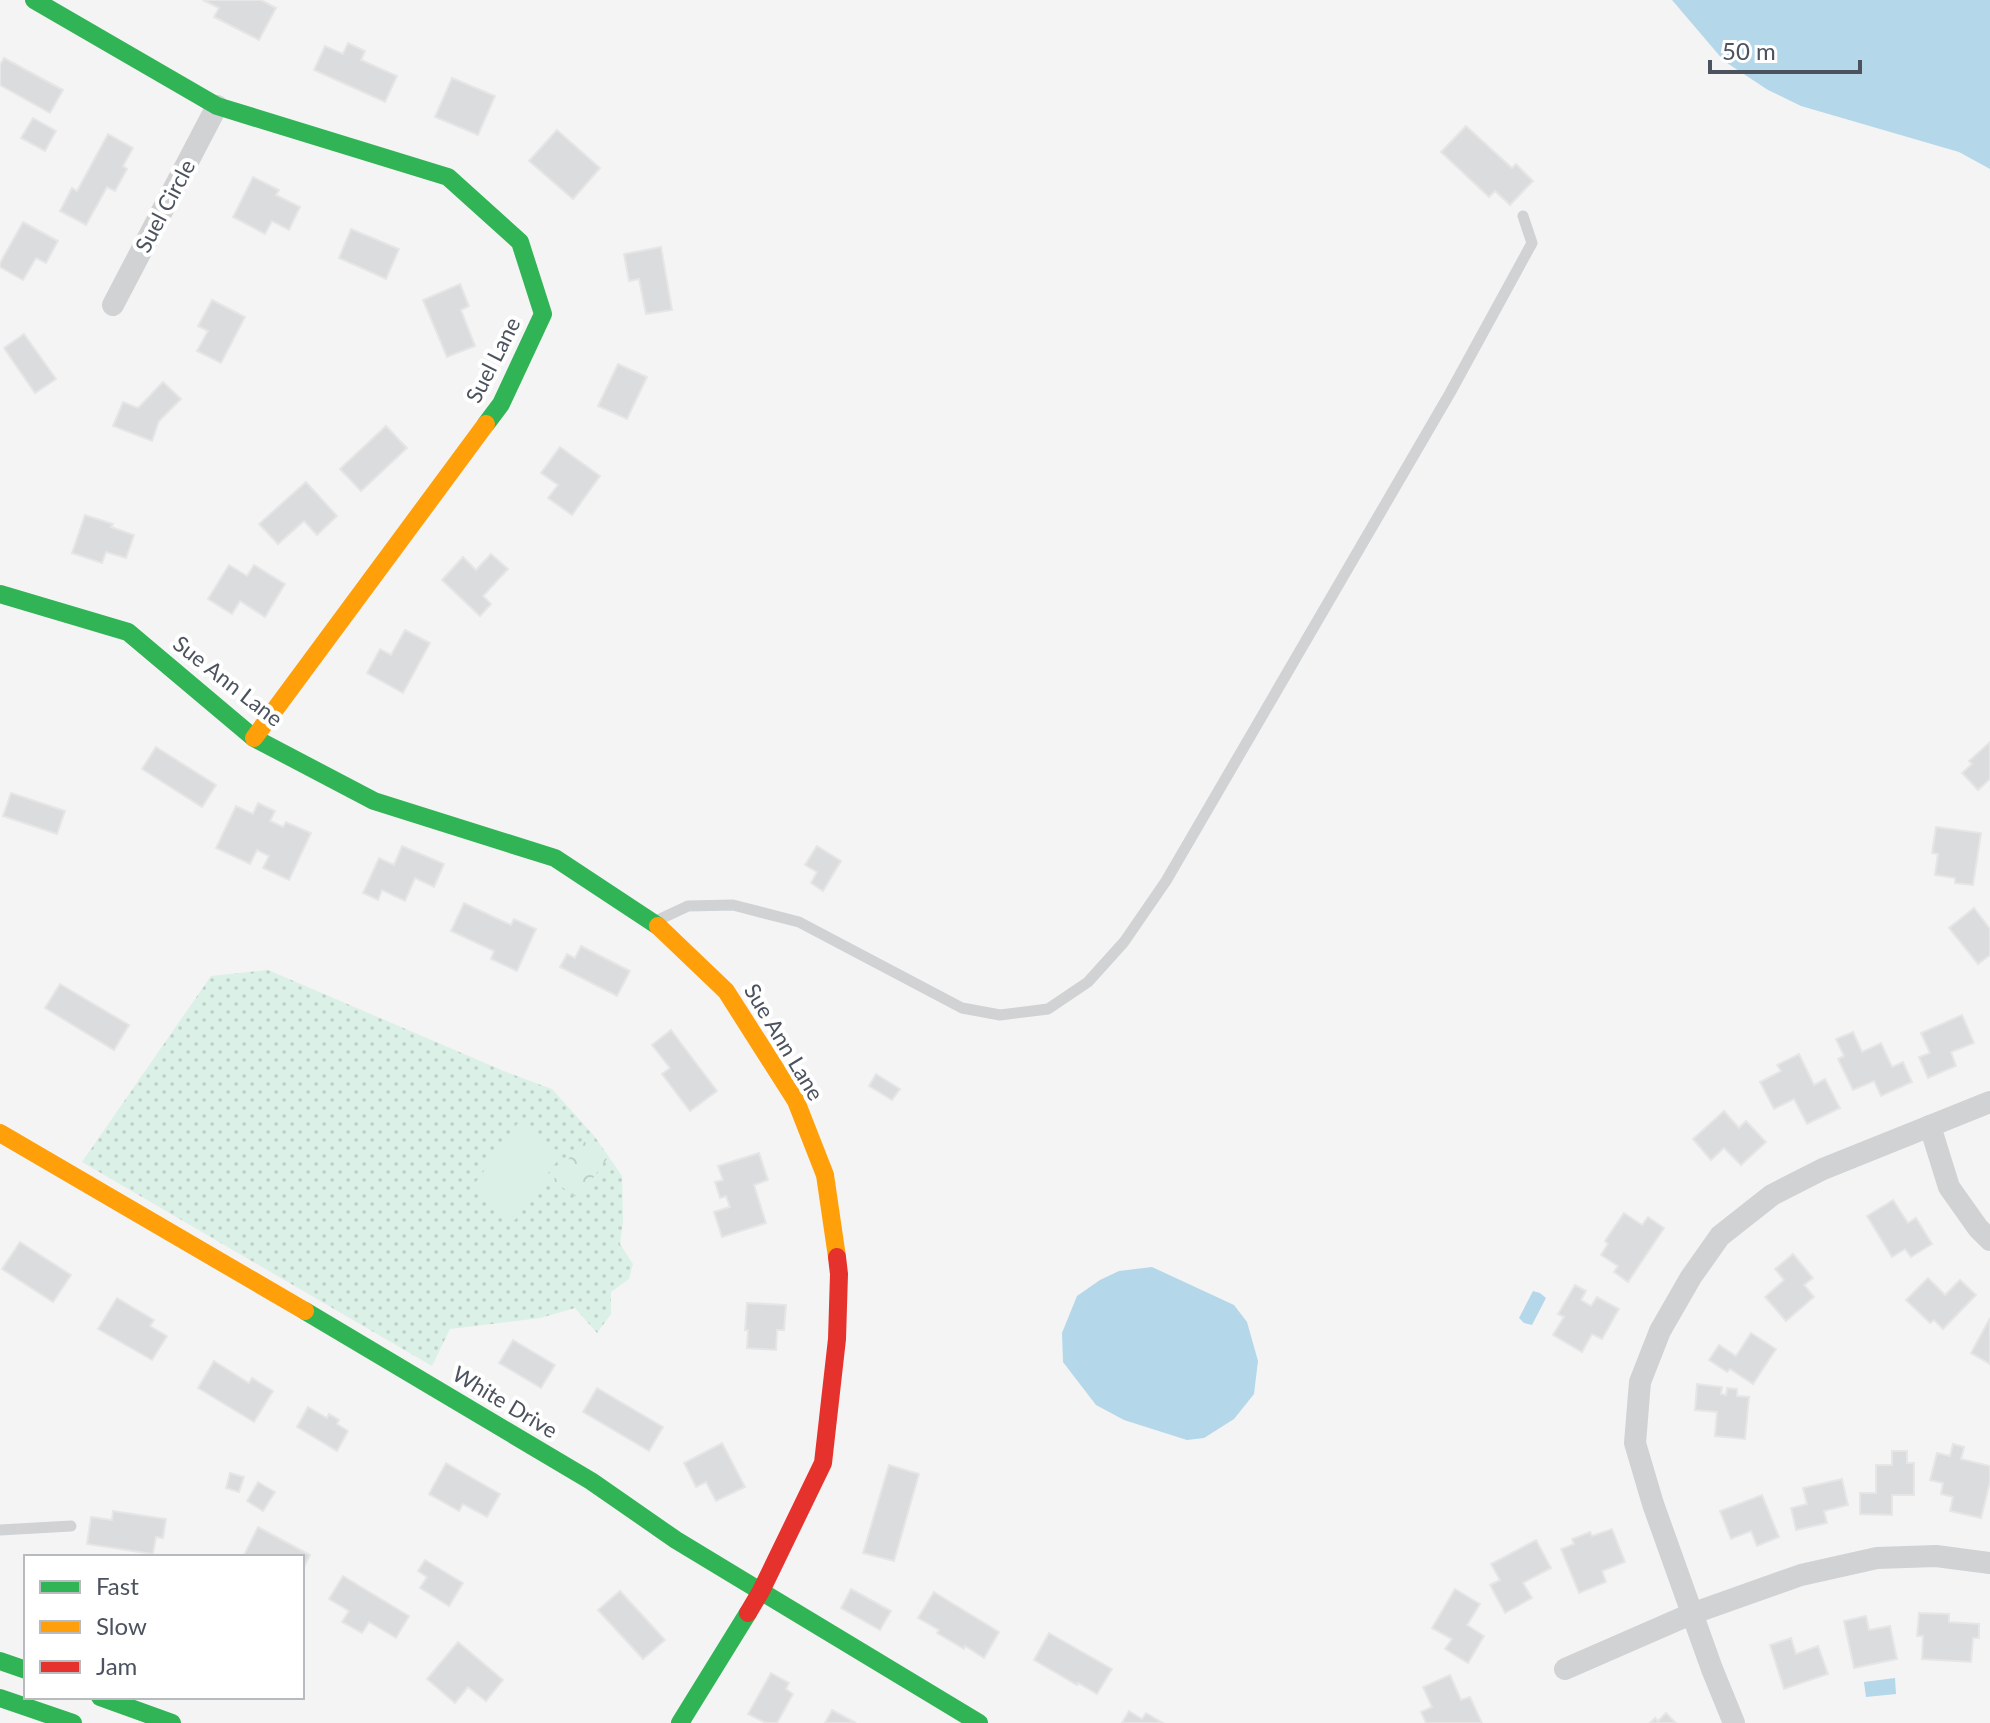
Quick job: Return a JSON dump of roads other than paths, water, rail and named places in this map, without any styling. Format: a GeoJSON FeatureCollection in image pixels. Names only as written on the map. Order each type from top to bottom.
{"type":"FeatureCollection","features":[{"type":"Feature","properties":{"kind":"street","name":"Suel Lane"},"geometry":{"type":"LineString","coordinates":[[34,0],[217,106],[448,177],[520,242],[543,314],[501,404],[254,738]]}},
{"type":"Feature","properties":{"kind":"street","name":"Suel Circle"},"geometry":{"type":"LineString","coordinates":[[113,305],[217,106]]}},
{"type":"Feature","properties":{"kind":"street","name":"Sue Ann Lane"},"geometry":{"type":"LineString","coordinates":[[0,594],[128,632],[254,738],[374,801],[555,858],[654,922],[726,991],[796,1101],[825,1175],[839,1274],[837,1339],[823,1463],[761,1591],[680,1723]]}},
{"type":"Feature","properties":{"kind":"street"},"geometry":{"type":"LineString","coordinates":[[1734,1723],[1691,1614],[1635,1443],[1640,1382],[1660,1331],[1691,1277],[1720,1236],[1772,1195],[1823,1169],[1990,1102]]}},
{"type":"Feature","properties":{"kind":"street"},"geometry":{"type":"LineString","coordinates":[[1930,1126],[1949,1187],[1990,1240]]}},
{"type":"Feature","properties":{"kind":"street","name":"White Drive"},"geometry":{"type":"LineString","coordinates":[[0,1133],[591,1481],[676,1540],[979,1723]]}},
{"type":"Feature","properties":{"kind":"street"},"geometry":{"type":"LineString","coordinates":[[1565,1669],[1691,1614],[1801,1575],[1877,1558],[1936,1556],[1990,1563]]}},
{"type":"Feature","properties":{"kind":"street"},"geometry":{"type":"LineString","coordinates":[[0,1661],[24,1669]]}},
{"type":"Feature","properties":{"kind":"street"},"geometry":{"type":"LineString","coordinates":[[0,1698],[73,1723]]}},
{"type":"Feature","properties":{"kind":"street"},"geometry":{"type":"LineString","coordinates":[[106,1699],[172,1723]]}},
{"type":"Feature","properties":{"kind":"lane"},"geometry":{"type":"LineString","coordinates":[[654,922],[688,906],[733,905],[799,922],[962,1008],[1000,1015],[1048,1009],[1088,982],[1124,942],[1166,881],[1450,393],[1532,243],[1523,216]]}},
{"type":"Feature","properties":{"kind":"lane"},"geometry":{"type":"LineString","coordinates":[[0,1530],[71,1526]]}},
{"type":"Feature","properties":{"kind":"water"},"geometry":{"type":"Polygon","coordinates":[[[1672,0],[1990,0],[1990,169],[1959,152],[1801,106],[1768,90],[1724,61],[1672,0]]]}},
{"type":"Feature","properties":{"kind":"water"},"geometry":{"type":"Polygon","coordinates":[[[1152,1267],[1234,1305],[1247,1322],[1258,1361],[1254,1394],[1234,1419],[1204,1438],[1187,1440],[1124,1420],[1096,1405],[1063,1362],[1062,1333],[1077,1296],[1119,1271],[1152,1267]]]}},
{"type":"Feature","properties":{"kind":"water"},"geometry":{"type":"Polygon","coordinates":[[[1533,1291],[1546,1298],[1532,1325],[1519,1318],[1533,1291]]]}},
{"type":"Feature","properties":{"kind":"water"},"geometry":{"type":"Polygon","coordinates":[[[1895,1678],[1896,1694],[1866,1697],[1864,1682],[1895,1678]]]}}]}
